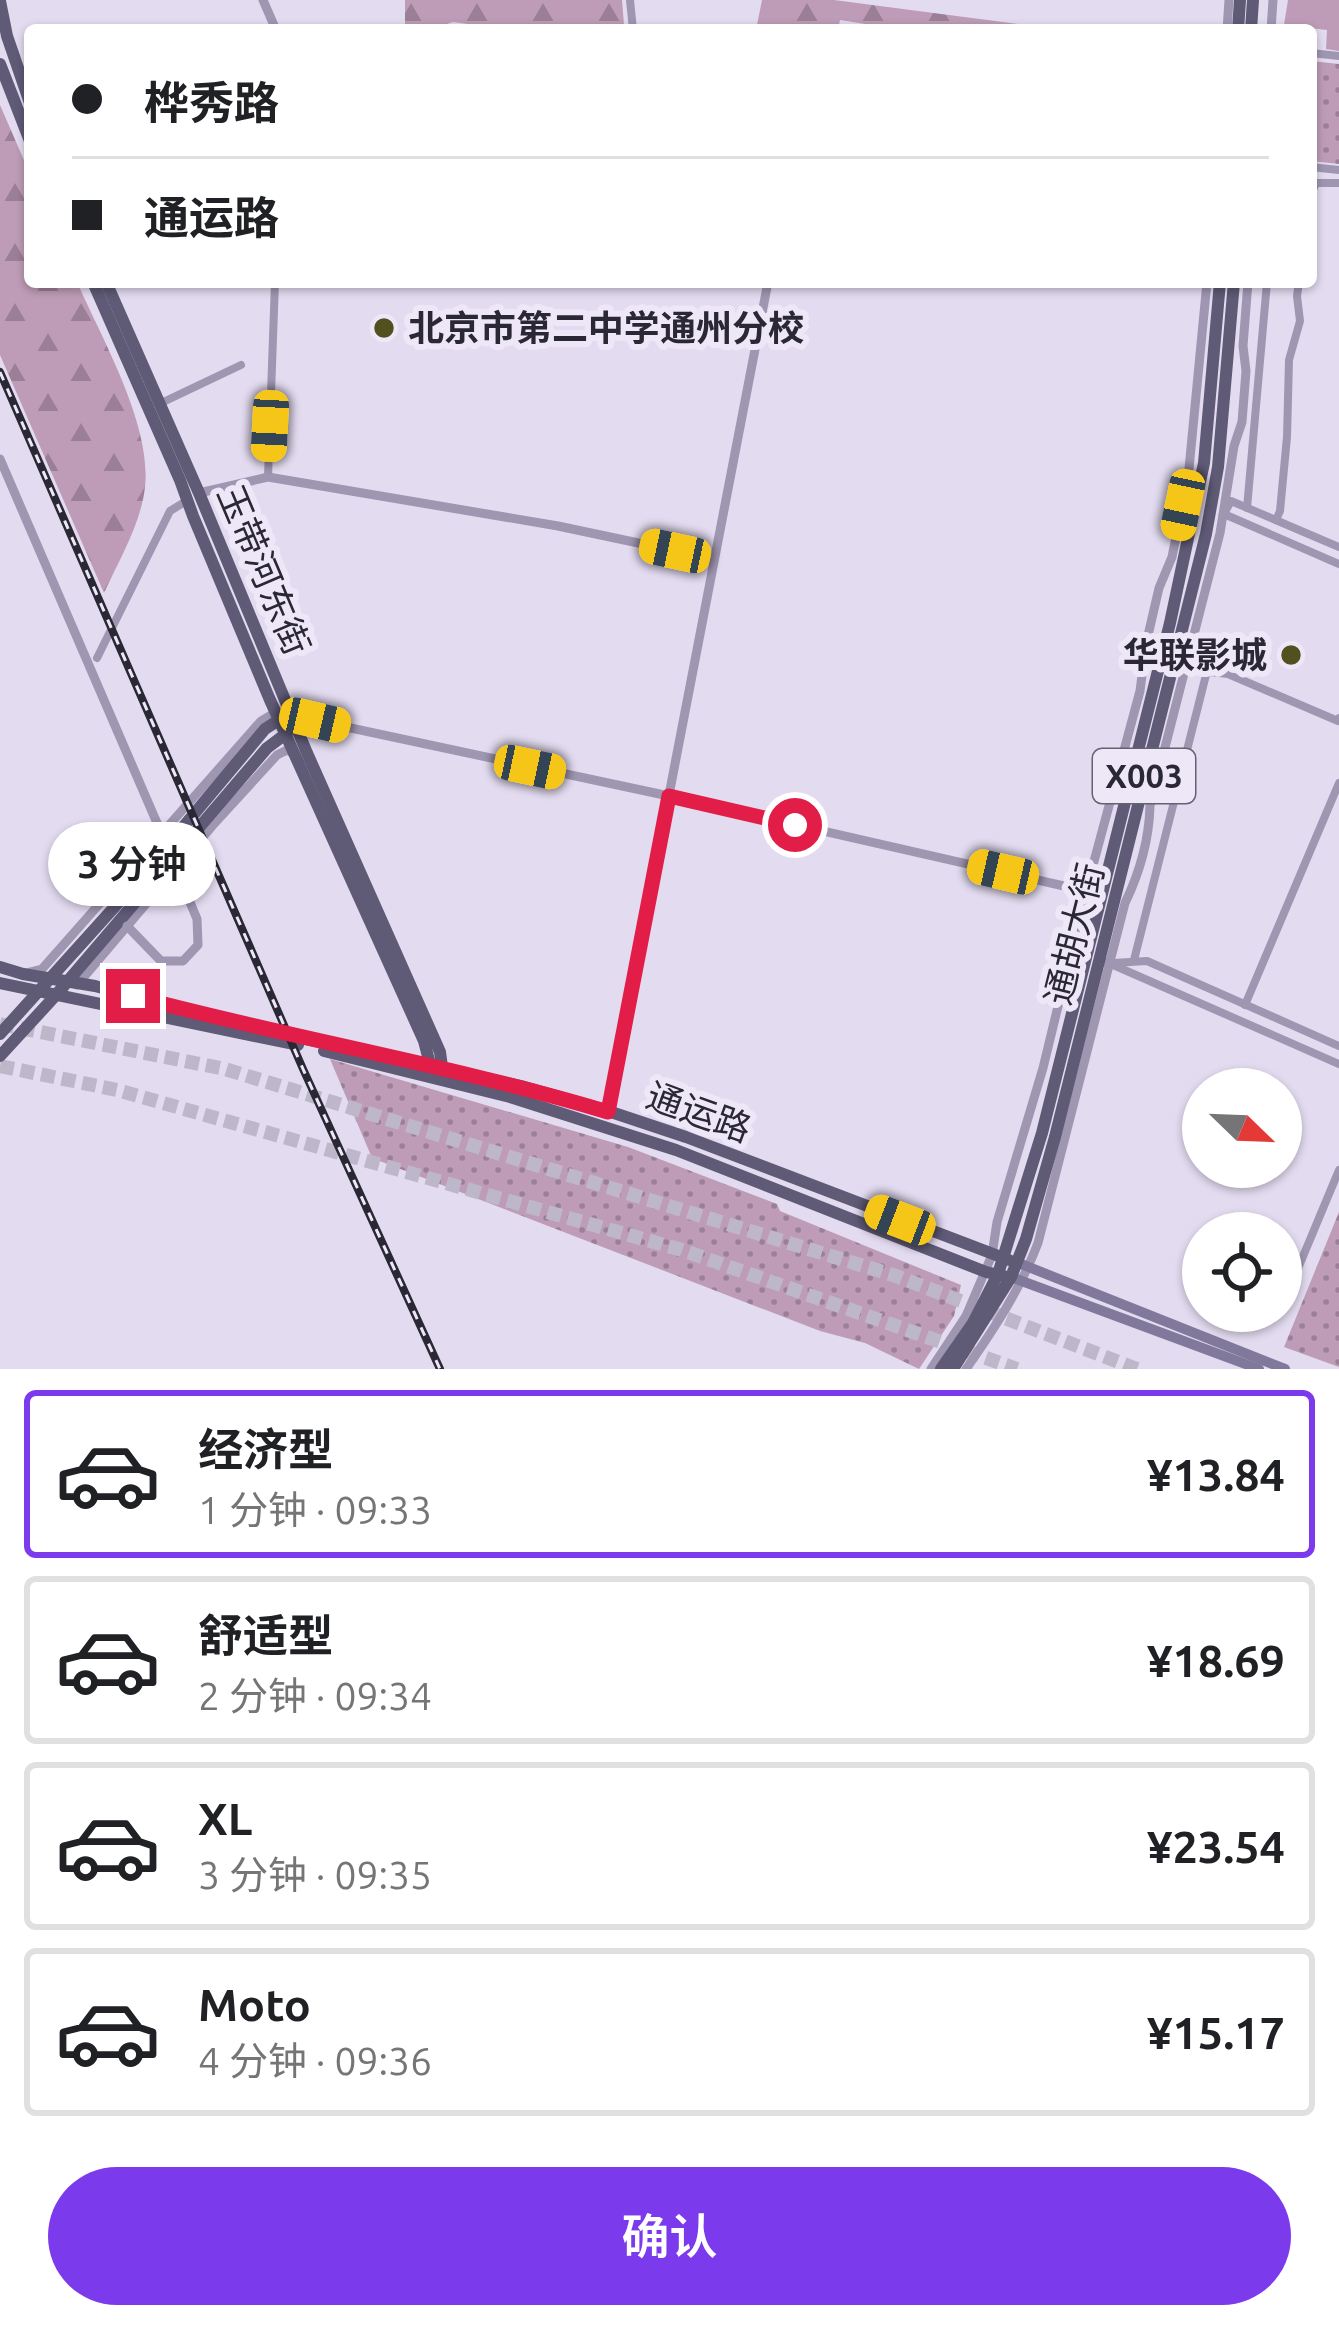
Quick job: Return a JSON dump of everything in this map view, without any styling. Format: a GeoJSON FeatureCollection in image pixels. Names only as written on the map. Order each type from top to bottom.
{"type":"FeatureCollection","features":[{"type":"Feature","properties":{"kind":"main road"},"geometry":{"type":"LineString","coordinates":[[0,1],[24,86]]}},
{"type":"Feature","properties":{"kind":"main road"},"geometry":{"type":"LineString","coordinates":[[0,64],[24,126]]}},
{"type":"Feature","properties":{"kind":"main road","name":"玉带河东街"},"geometry":{"type":"LineString","coordinates":[[96,288],[194,497]]}},
{"type":"Feature","properties":{"kind":"main road","name":"玉带河东街"},"geometry":{"type":"LineString","coordinates":[[109,288],[282,715],[440,1052],[437,1073]]}},
{"type":"Feature","properties":{"kind":"main road","name":"通胡大街"},"geometry":{"type":"LineString","coordinates":[[953,1369],[1010,1260],[1170,622],[1204,463],[1219,288]]}},
{"type":"Feature","properties":{"kind":"main road","name":"通胡大街"},"geometry":{"type":"LineString","coordinates":[[1010,1260],[1026,1239],[1105,961],[1206,533],[1233,288]]}},
{"type":"Feature","properties":{"kind":"main road"},"geometry":{"type":"LineString","coordinates":[[0,1034],[282,715]]}},
{"type":"Feature","properties":{"kind":"main road","name":"玉带河东街"},"geometry":{"type":"LineString","coordinates":[[282,715],[286,735],[437,1073]]}},
{"type":"Feature","properties":{"kind":"main road"},"geometry":{"type":"LineString","coordinates":[[0,1055],[56,995],[74,983],[267,748],[286,735]]}},
{"type":"Feature","properties":{"kind":"main road","name":"通运路"},"geometry":{"type":"LineString","coordinates":[[0,967],[437,1073],[676,1150],[1004,1276],[1285,1369]]}},
{"type":"Feature","properties":{"kind":"main road","name":"通运路"},"geometry":{"type":"LineString","coordinates":[[0,983],[520,1086],[608,1112],[1010,1260],[1259,1369]]}},
{"type":"Feature","properties":{"kind":"main road","name":"通胡大街"},"geometry":{"type":"LineString","coordinates":[[941,1369],[1004,1276]]}},
{"type":"Feature","properties":{"kind":"street"},"geometry":{"type":"LineString","coordinates":[[268,477],[275,288]]}},
{"type":"Feature","properties":{"kind":"street"},"geometry":{"type":"LineString","coordinates":[[608,1112],[766,288]]}},
{"type":"Feature","properties":{"kind":"street"},"geometry":{"type":"LineString","coordinates":[[966,1369],[995,1328],[1010,1260],[997,1222],[1043,1068],[1140,691],[1159,588],[1172,557],[1186,492],[1206,288]]}},
{"type":"Feature","properties":{"kind":"street"},"geometry":{"type":"LineString","coordinates":[[1105,961],[1143,855],[1150,806],[1229,498],[1243,405],[1248,288]]}},
{"type":"Feature","properties":{"kind":"street"},"geometry":{"type":"LineString","coordinates":[[1247,508],[1266,288]]}},
{"type":"Feature","properties":{"kind":"street"},"geometry":{"type":"LineString","coordinates":[[1276,520],[1287,437],[1289,360],[1300,321],[1299,288]]}},
{"type":"Feature","properties":{"kind":"street"},"geometry":{"type":"LineString","coordinates":[[159,404],[241,365]]}},
{"type":"Feature","properties":{"kind":"street"},"geometry":{"type":"LineString","coordinates":[[0,459],[197,919],[199,945],[183,961],[160,961],[127,926]]}},
{"type":"Feature","properties":{"kind":"street"},"geometry":{"type":"LineString","coordinates":[[97,658],[170,511],[194,497],[268,477],[558,526],[713,559]]}},
{"type":"Feature","properties":{"kind":"street"},"geometry":{"type":"LineString","coordinates":[[1215,484],[1247,508],[1339,547]]}},
{"type":"Feature","properties":{"kind":"street"},"geometry":{"type":"LineString","coordinates":[[1206,533],[1224,514]]}},
{"type":"Feature","properties":{"kind":"street"},"geometry":{"type":"LineString","coordinates":[[1224,514],[1339,564]]}},
{"type":"Feature","properties":{"kind":"street"},"geometry":{"type":"LineString","coordinates":[[1170,675],[1185,669],[1228,674],[1339,718]]}},
{"type":"Feature","properties":{"kind":"street"},"geometry":{"type":"LineString","coordinates":[[1134,960],[1207,671]]}},
{"type":"Feature","properties":{"kind":"street"},"geometry":{"type":"LineString","coordinates":[[23,974],[44,967],[261,721],[282,715],[669,796],[1086,891]]}},
{"type":"Feature","properties":{"kind":"street"},"geometry":{"type":"LineString","coordinates":[[74,983],[277,755],[287,750],[297,755]]}},
{"type":"Feature","properties":{"kind":"street"},"geometry":{"type":"LineString","coordinates":[[1245,1005],[1339,784]]}},
{"type":"Feature","properties":{"kind":"street"},"geometry":{"type":"LineString","coordinates":[[1105,961],[1147,961],[1339,1046]]}},
{"type":"Feature","properties":{"kind":"street"},"geometry":{"type":"LineString","coordinates":[[1105,961],[1339,1064]]}},
{"type":"Feature","properties":{"kind":"street"},"geometry":{"type":"LineString","coordinates":[[1302,1259],[1339,1170]]}},
{"type":"Feature","properties":{"kind":"street"},"geometry":{"type":"LineString","coordinates":[[932,1369],[966,1316],[1004,1276]]}},
{"type":"Feature","properties":{"kind":"green space"},"geometry":{"type":"Polygon","coordinates":[[[405,0],[622,0],[624,24],[453,22],[405,24],[405,0]]]}},
{"type":"Feature","properties":{"kind":"green space"},"geometry":{"type":"Polygon","coordinates":[[[762,0],[834,0],[1018,24],[840,20],[839,24],[757,24],[762,0]]]}},
{"type":"Feature","properties":{"kind":"green space"},"geometry":{"type":"Polygon","coordinates":[[[1288,0],[1339,0],[1339,51],[1326,49],[1327,30],[1317,29],[1317,24],[1284,24],[1288,0]]]}},
{"type":"Feature","properties":{"kind":"green space"},"geometry":{"type":"Polygon","coordinates":[[[1317,62],[1339,64],[1339,164],[1317,162],[1317,62]]]}},
{"type":"Feature","properties":{"kind":"green space"},"geometry":{"type":"Polygon","coordinates":[[[0,105],[24,160],[24,288],[80,288],[123,383],[141,437],[143,501],[104,593],[0,355],[0,105]]]}},
{"type":"Feature","properties":{"kind":"green space"},"geometry":{"type":"Polygon","coordinates":[[[330,1059],[628,1147],[777,1204],[780,1211],[961,1285],[954,1316],[919,1369],[865,1343],[820,1331],[372,1158],[330,1059]]]}},
{"type":"Feature","properties":{"kind":"green space"},"geometry":{"type":"Polygon","coordinates":[[[1339,1212],[1339,1367],[1284,1347],[1290,1332],[1302,1332],[1302,1303],[1339,1212]]]}},
{"type":"Feature","properties":{"kind":"tunnel"},"geometry":{"type":"LineString","coordinates":[[0,1024],[225,1069],[896,1276],[1137,1369]]}},
{"type":"Feature","properties":{"kind":"tunnel"},"geometry":{"type":"LineString","coordinates":[[0,1066],[117,1090],[682,1250],[1017,1369]]}},
{"type":"Feature","properties":{"kind":"railway"},"geometry":{"type":"LineString","coordinates":[[0,372],[303,1069],[440,1369]]}},
{"type":"Feature","properties":{"kind":"place","name":"北京市第二中学通州分校"},"geometry":{"type":"Point","coordinates":[384,328]}},
{"type":"Feature","properties":{"kind":"place","name":"华联影城"},"geometry":{"type":"Point","coordinates":[1291,655]}},
{"type":"Feature","properties":{"kind":"route"},"geometry":{"type":"LineString","coordinates":[[133,996],[520,1086],[608,1112],[669,796],[795,825]]}}]}
